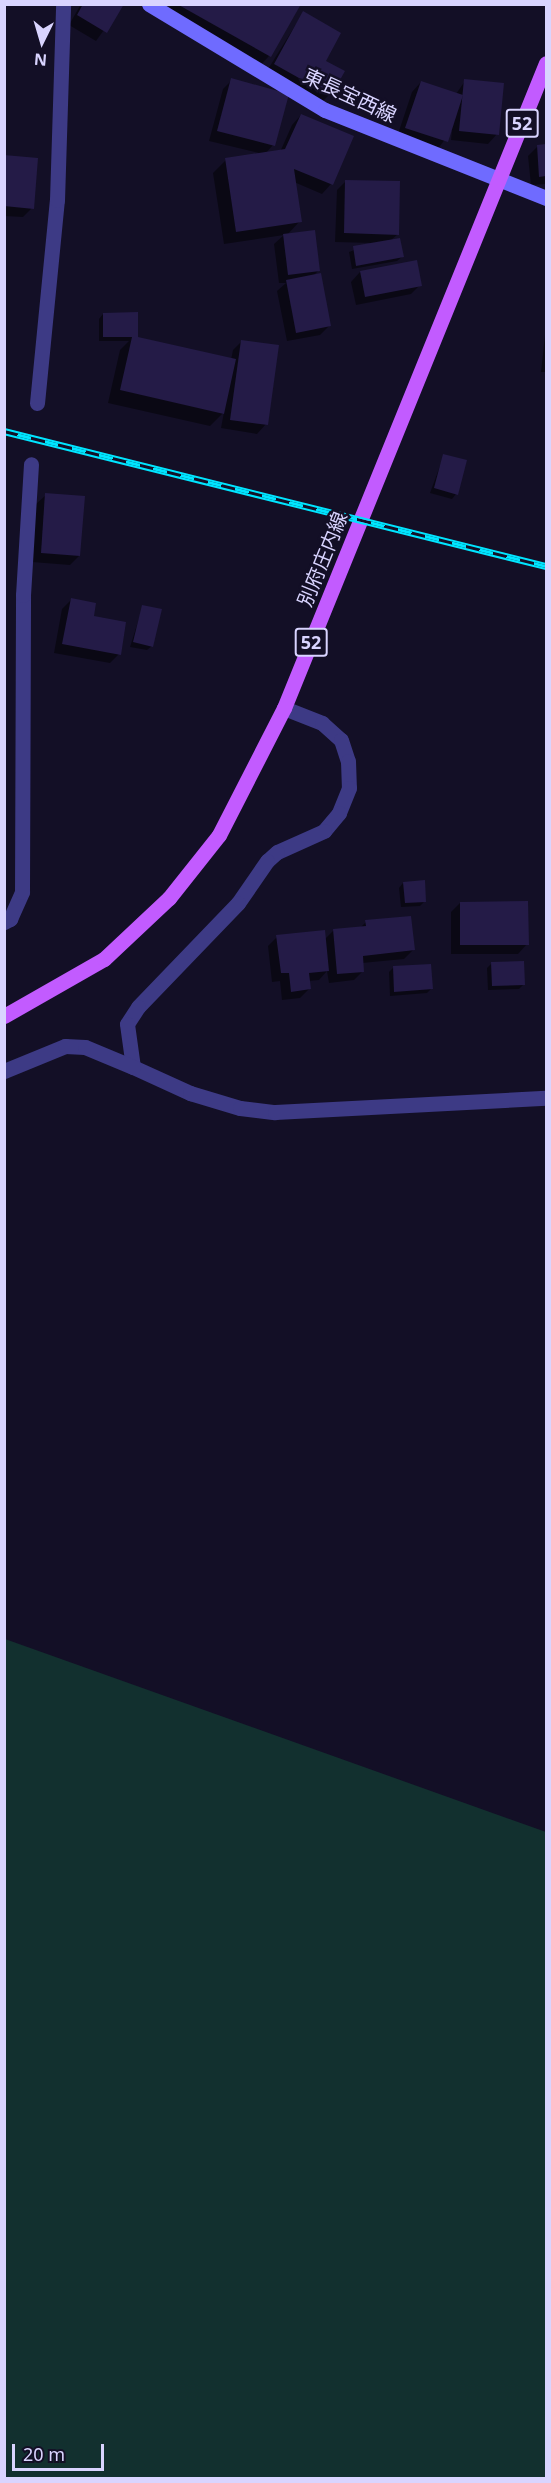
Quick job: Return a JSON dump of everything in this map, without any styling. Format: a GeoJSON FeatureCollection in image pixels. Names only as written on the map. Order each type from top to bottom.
{"type":"FeatureCollection","features":[{"type":"Feature","properties":{"kind":"main road","name":"東長宝西線"},"geometry":{"type":"LineString","coordinates":[[149,4],[325,110],[546,198]]}},
{"type":"Feature","properties":{"kind":"main road","name":"別府庄内線"},"geometry":{"type":"LineString","coordinates":[[4,1016],[104,958],[169,898],[219,835],[284,708],[546,64]]}},
{"type":"Feature","properties":{"kind":"street"},"geometry":{"type":"LineString","coordinates":[[37,403],[58,189],[63,4]]}},
{"type":"Feature","properties":{"kind":"street"},"geometry":{"type":"LineString","coordinates":[[4,922],[10,919],[22,892],[23,595],[31,464]]}},
{"type":"Feature","properties":{"kind":"street"},"geometry":{"type":"LineString","coordinates":[[133,1067],[127,1024],[138,1007],[238,903],[267,861],[277,852],[324,831],[339,813],[349,788],[348,760],[341,740],[322,723],[284,708]]}},
{"type":"Feature","properties":{"kind":"street"},"geometry":{"type":"LineString","coordinates":[[4,1071],[65,1046],[84,1047],[190,1093],[240,1108],[275,1112],[546,1098]]}},
{"type":"Feature","properties":{"kind":"green space"},"geometry":{"type":"Polygon","coordinates":[[[5,1639],[546,1832],[546,2478],[5,2478],[5,1639]]]}},
{"type":"Feature","properties":{"kind":"building"},"geometry":{"type":"Polygon","coordinates":[[[83,4],[124,4],[107,33],[77,15],[83,4]]]}},
{"type":"Feature","properties":{"kind":"building"},"geometry":{"type":"Polygon","coordinates":[[[177,4],[301,4],[271,57],[177,4]]]}},
{"type":"Feature","properties":{"kind":"building"},"geometry":{"type":"Polygon","coordinates":[[[303,11],[341,33],[326,61],[345,71],[331,96],[274,64],[303,11]]]}},
{"type":"Feature","properties":{"kind":"building"},"geometry":{"type":"Polygon","coordinates":[[[231,78],[289,94],[275,146],[217,131],[231,78]]]}},
{"type":"Feature","properties":{"kind":"building"},"geometry":{"type":"Polygon","coordinates":[[[464,79],[504,83],[499,135],[459,131],[464,79]]]}},
{"type":"Feature","properties":{"kind":"building"},"geometry":{"type":"Polygon","coordinates":[[[421,81],[463,95],[448,142],[405,128],[421,81]]]}},
{"type":"Feature","properties":{"kind":"building"},"geometry":{"type":"Polygon","coordinates":[[[301,114],[354,136],[333,185],[294,169],[302,222],[236,232],[225,158],[285,149],[301,114]]]}},
{"type":"Feature","properties":{"kind":"building"},"geometry":{"type":"Polygon","coordinates":[[[546,144],[546,176],[539,177],[537,145],[546,144]]]}},
{"type":"Feature","properties":{"kind":"building"},"geometry":{"type":"Polygon","coordinates":[[[4,155],[38,158],[34,209],[4,206],[4,155]]]}},
{"type":"Feature","properties":{"kind":"building"},"geometry":{"type":"Polygon","coordinates":[[[345,180],[400,181],[399,235],[344,233],[345,180]]]}},
{"type":"Feature","properties":{"kind":"building"},"geometry":{"type":"Polygon","coordinates":[[[315,230],[320,271],[288,275],[283,234],[315,230]]]}},
{"type":"Feature","properties":{"kind":"building"},"geometry":{"type":"Polygon","coordinates":[[[400,238],[404,257],[356,266],[353,246],[400,238]]]}},
{"type":"Feature","properties":{"kind":"building"},"geometry":{"type":"Polygon","coordinates":[[[417,260],[422,286],[365,297],[360,271],[417,260]]]}},
{"type":"Feature","properties":{"kind":"building"},"geometry":{"type":"Polygon","coordinates":[[[321,273],[331,326],[296,333],[286,280],[321,273]]]}},
{"type":"Feature","properties":{"kind":"building"},"geometry":{"type":"Polygon","coordinates":[[[138,312],[138,337],[236,359],[224,414],[120,390],[132,337],[103,337],[103,313],[138,312]]]}},
{"type":"Feature","properties":{"kind":"building"},"geometry":{"type":"Polygon","coordinates":[[[241,340],[279,345],[268,425],[230,420],[241,340]]]}},
{"type":"Feature","properties":{"kind":"building"},"geometry":{"type":"Polygon","coordinates":[[[443,454],[467,460],[458,495],[434,488],[443,454]]]}},
{"type":"Feature","properties":{"kind":"building"},"geometry":{"type":"Polygon","coordinates":[[[45,493],[85,496],[80,556],[41,553],[45,493]]]}},
{"type":"Feature","properties":{"kind":"building"},"geometry":{"type":"Polygon","coordinates":[[[71,598],[96,603],[94,616],[126,622],[121,655],[62,644],[71,598]]]}},
{"type":"Feature","properties":{"kind":"building"},"geometry":{"type":"Polygon","coordinates":[[[142,605],[162,609],[153,647],[133,642],[142,605]]]}},
{"type":"Feature","properties":{"kind":"building"},"geometry":{"type":"Polygon","coordinates":[[[425,880],[426,902],[405,903],[403,882],[425,880]]]}},
{"type":"Feature","properties":{"kind":"building"},"geometry":{"type":"Polygon","coordinates":[[[528,901],[529,945],[460,945],[460,902],[528,901]]]}},
{"type":"Feature","properties":{"kind":"building"},"geometry":{"type":"Polygon","coordinates":[[[411,916],[415,950],[363,956],[364,972],[337,974],[333,929],[366,926],[365,920],[411,916]]]}},
{"type":"Feature","properties":{"kind":"building"},"geometry":{"type":"Polygon","coordinates":[[[325,930],[329,971],[309,973],[311,989],[291,992],[289,973],[281,973],[276,935],[325,930]]]}},
{"type":"Feature","properties":{"kind":"building"},"geometry":{"type":"Polygon","coordinates":[[[524,961],[525,985],[492,986],[491,962],[524,961]]]}},
{"type":"Feature","properties":{"kind":"building"},"geometry":{"type":"Polygon","coordinates":[[[431,964],[433,989],[394,992],[393,966],[431,964]]]}},
{"type":"Feature","properties":{"kind":"railway"},"geometry":{"type":"LineString","coordinates":[[4,431],[546,566]]}}]}
